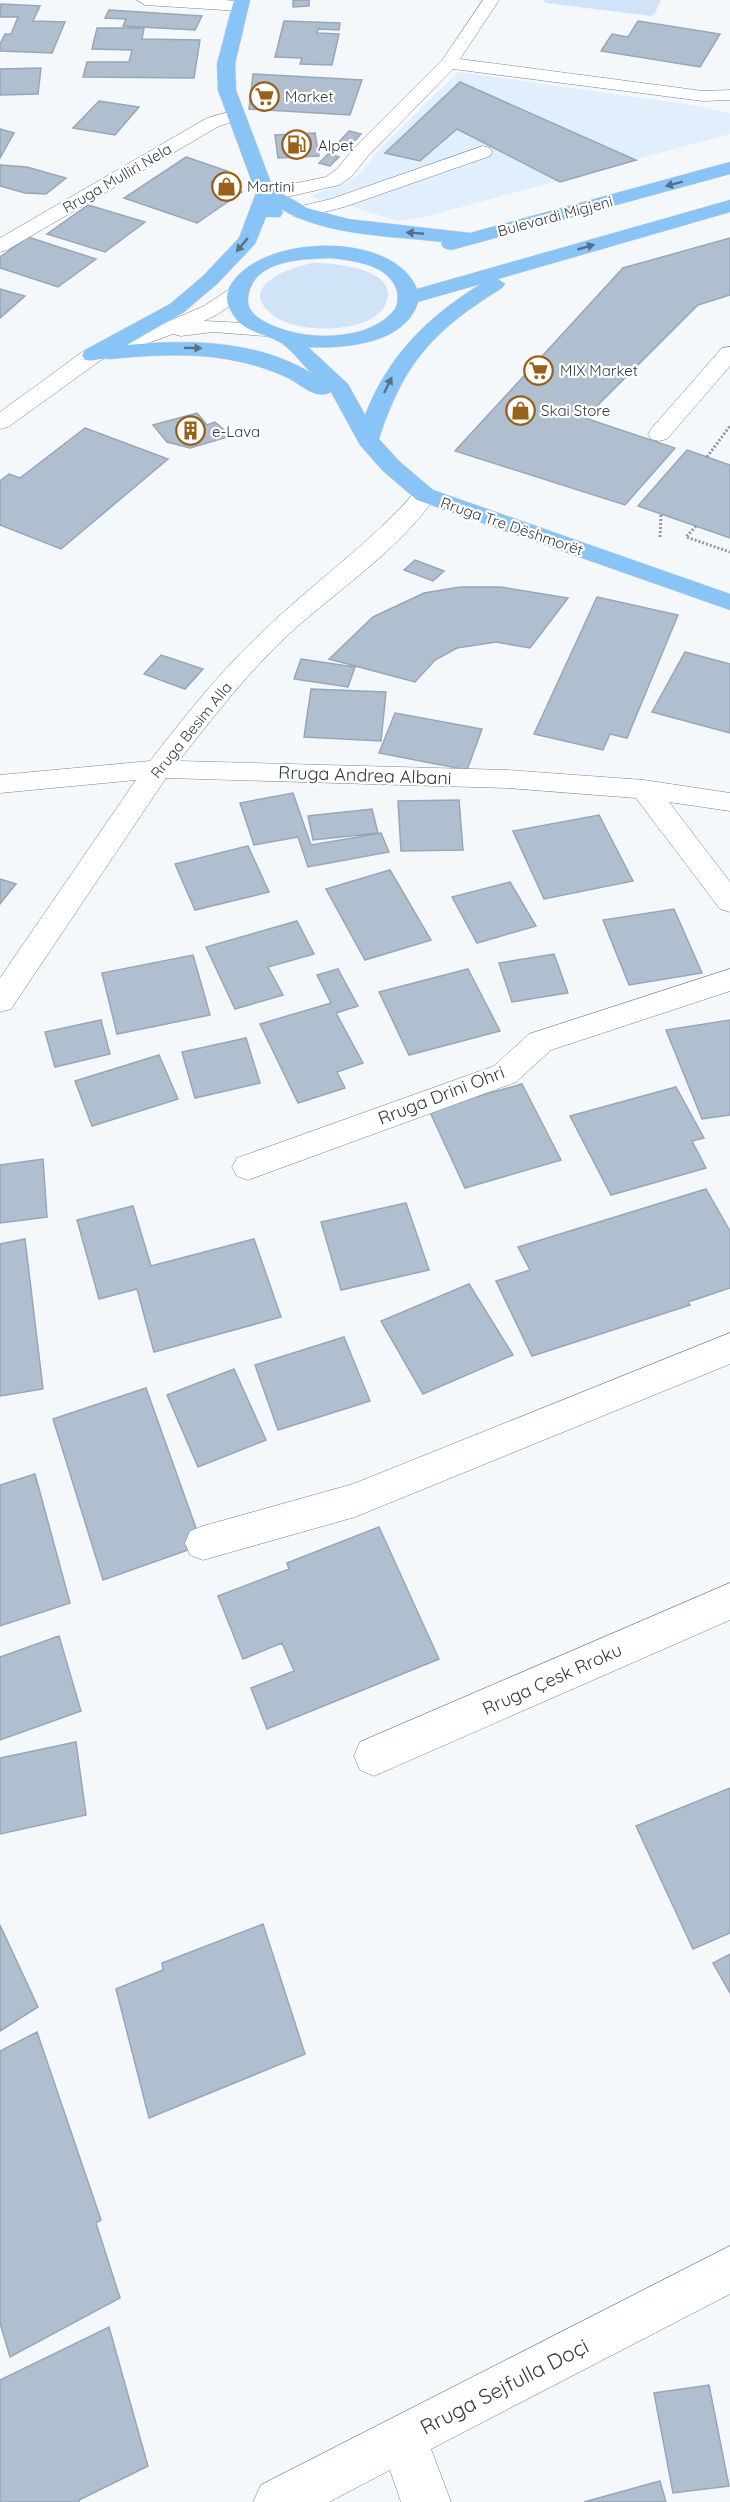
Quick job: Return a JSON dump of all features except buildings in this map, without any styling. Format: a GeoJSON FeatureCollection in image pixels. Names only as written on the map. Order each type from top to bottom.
{"type":"FeatureCollection","features":[{"type":"Feature","properties":{"kind":"main road"},"geometry":{"type":"LineString","coordinates":[[241,3],[226,64],[227,90],[276,219],[260,267]]}},
{"type":"Feature","properties":{"kind":"main road","name":"Bulevardi Migjeni"},"geometry":{"type":"LineString","coordinates":[[378,262],[473,239],[730,168]]}},
{"type":"Feature","properties":{"kind":"main road"},"geometry":{"type":"LineString","coordinates":[[266,192],[299,226],[331,252]]}},
{"type":"Feature","properties":{"kind":"main road"},"geometry":{"type":"LineString","coordinates":[[93,355],[177,308],[210,280],[248,240],[266,192]]}},
{"type":"Feature","properties":{"kind":"main road"},"geometry":{"type":"LineString","coordinates":[[409,298],[730,206]]}},
{"type":"Feature","properties":{"kind":"main road"},"geometry":{"type":"LineString","coordinates":[[276,219],[299,226],[347,225],[473,239]]}},
{"type":"Feature","properties":{"kind":"main road"},"geometry":{"type":"LineString","coordinates":[[331,252],[356,255],[378,262],[396,273],[406,285],[409,298],[404,311],[392,323],[373,333],[346,373],[318,341],[287,338],[265,330],[248,319],[238,306],[238,292],[245,279],[260,267],[280,258],[331,252]]}},
{"type":"Feature","properties":{"kind":"main road"},"geometry":{"type":"LineString","coordinates":[[368,440],[377,406],[393,375],[414,346],[441,320],[473,296],[548,258]]}},
{"type":"Feature","properties":{"kind":"main road","name":"Rruga Tre Dëshmorët"},"geometry":{"type":"LineString","coordinates":[[287,338],[346,373],[368,440],[391,466],[425,495],[730,602]]}},
{"type":"Feature","properties":{"kind":"main road"},"geometry":{"type":"LineString","coordinates":[[93,355],[155,348],[210,348],[263,357],[301,374],[346,373]]}},
{"type":"Feature","properties":{"kind":"street"},"geometry":{"type":"LineString","coordinates":[[144,0],[241,3]]}},
{"type":"Feature","properties":{"kind":"street"},"geometry":{"type":"LineString","coordinates":[[266,192],[287,191],[332,181],[338,177],[449,63],[491,0]]}},
{"type":"Feature","properties":{"kind":"street"},"geometry":{"type":"LineString","coordinates":[[449,63],[703,96],[730,95]]}},
{"type":"Feature","properties":{"kind":"street","name":"Rruga Mulliri Nela"},"geometry":{"type":"LineString","coordinates":[[0,246],[213,122],[236,115]]}},
{"type":"Feature","properties":{"kind":"street"},"geometry":{"type":"LineString","coordinates":[[299,226],[328,206],[483,152]]}},
{"type":"Feature","properties":{"kind":"street"},"geometry":{"type":"LineString","coordinates":[[0,422],[93,355],[156,334],[211,310],[238,292]]}},
{"type":"Feature","properties":{"kind":"street"},"geometry":{"type":"LineString","coordinates":[[156,334],[213,326],[265,330]]}},
{"type":"Feature","properties":{"kind":"street"},"geometry":{"type":"LineString","coordinates":[[659,434],[730,353]]}},
{"type":"Feature","properties":{"kind":"street","name":"Rruga Besim Alla"},"geometry":{"type":"LineString","coordinates":[[0,1001],[158,769],[245,665],[279,630],[401,524],[425,495]]}},
{"type":"Feature","properties":{"kind":"street","name":"Rruga Andrea Albani"},"geometry":{"type":"LineString","coordinates":[[0,784],[158,769],[507,779],[644,789],[730,802]]}},
{"type":"Feature","properties":{"kind":"street"},"geometry":{"type":"LineString","coordinates":[[644,789],[730,902]]}},
{"type":"Feature","properties":{"kind":"street","name":"Rruga Drini Ohri"},"geometry":{"type":"LineString","coordinates":[[248,1167],[505,1074],[540,1042],[730,980]]}},
{"type":"Feature","properties":{"kind":"street"},"geometry":{"type":"LineString","coordinates":[[203,1543],[355,1500],[730,1348]]}},
{"type":"Feature","properties":{"kind":"street","name":"Rruga Çesk Rroku"},"geometry":{"type":"LineString","coordinates":[[374,1756],[730,1601]]}},
{"type":"Feature","properties":{"kind":"street","name":"Rruga Sejfulla Doçi"},"geometry":{"type":"LineString","coordinates":[[278,2502],[730,2269]]}},
{"type":"Feature","properties":{"kind":"street"},"geometry":{"type":"LineString","coordinates":[[403,2438],[426,2502]]}},
{"type":"Feature","properties":{"kind":"path"},"geometry":{"type":"LineString","coordinates":[[707,457],[730,426]]}},
{"type":"Feature","properties":{"kind":"path"},"geometry":{"type":"LineString","coordinates":[[660,547],[661,514]]}},
{"type":"Feature","properties":{"kind":"path"},"geometry":{"type":"LineString","coordinates":[[696,526],[686,537],[730,552]]}},
{"type":"Feature","properties":{"kind":"shaded area"},"geometry":{"type":"Polygon","coordinates":[[[543,0],[661,0],[655,13],[651,16],[546,3],[543,0]]]}},
{"type":"Feature","properties":{"kind":"shaded area"},"geometry":{"type":"Polygon","coordinates":[[[458,72],[685,104],[730,113],[730,134],[425,217],[397,221],[353,207],[316,199],[312,195],[348,182],[364,170],[379,150],[458,72]]]}},
{"type":"Feature","properties":{"kind":"shaded area"},"geometry":{"type":"Polygon","coordinates":[[[313,263],[349,266],[374,275],[383,282],[388,291],[386,303],[379,313],[367,321],[336,328],[302,327],[277,318],[265,308],[260,298],[262,289],[268,282],[278,275],[313,263]]]}},
{"type":"Feature","properties":{"kind":"place","name":"Market"},"geometry":{"type":"Point","coordinates":[264,96]}},
{"type":"Feature","properties":{"kind":"place","name":"Alpet"},"geometry":{"type":"Point","coordinates":[297,145]}},
{"type":"Feature","properties":{"kind":"place","name":"Martini"},"geometry":{"type":"Point","coordinates":[226,186]}},
{"type":"Feature","properties":{"kind":"place","name":"MIX Market"},"geometry":{"type":"Point","coordinates":[539,370]}},
{"type":"Feature","properties":{"kind":"place","name":"Skai Store"},"geometry":{"type":"Point","coordinates":[520,410]}},
{"type":"Feature","properties":{"kind":"place","name":"e-Lava"},"geometry":{"type":"Point","coordinates":[191,431]}}]}
